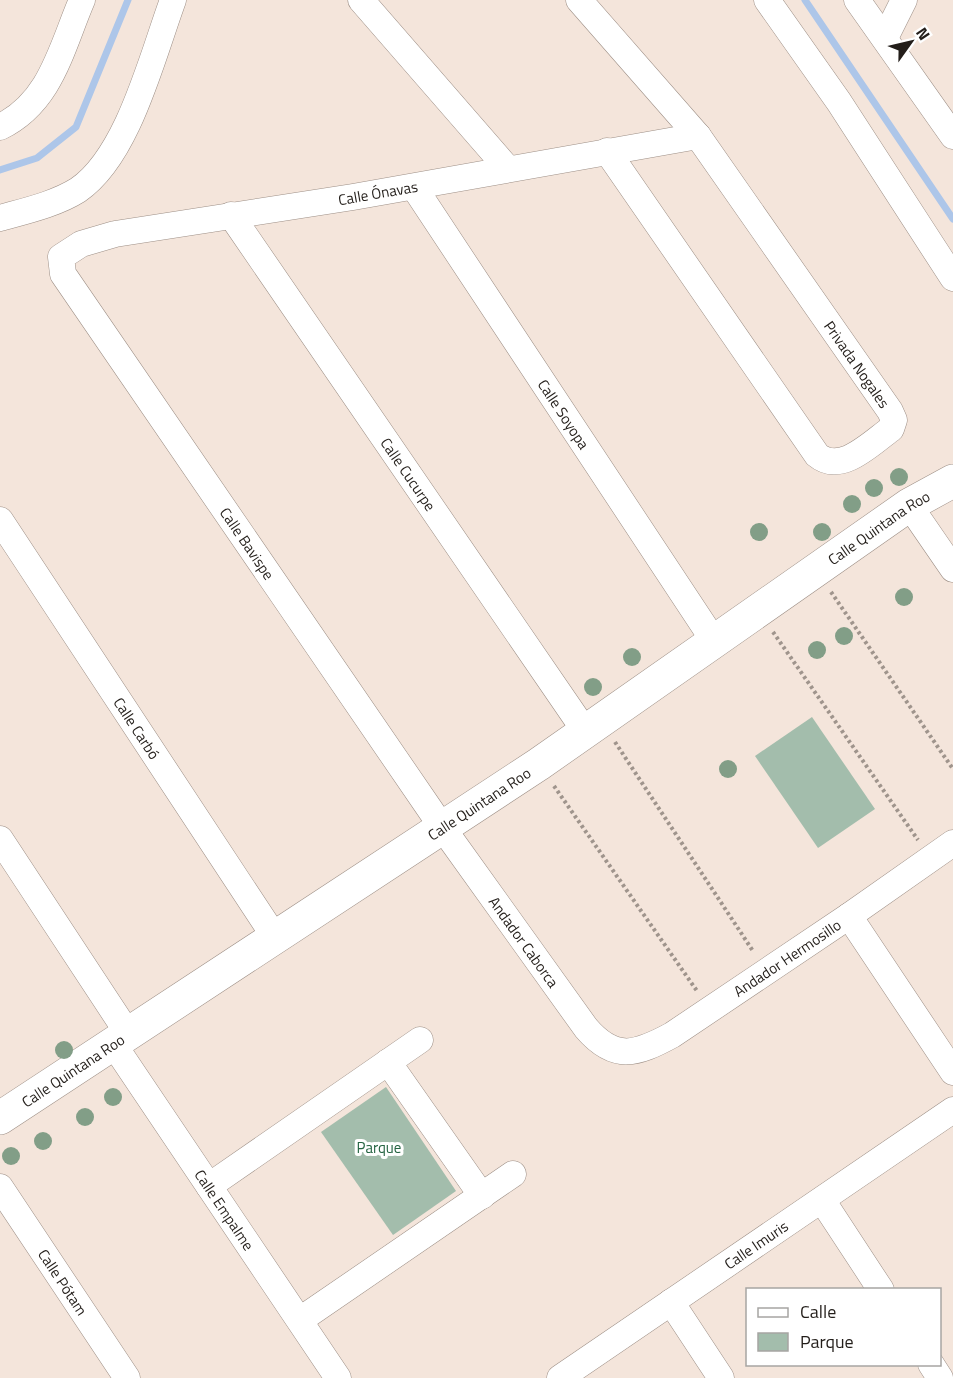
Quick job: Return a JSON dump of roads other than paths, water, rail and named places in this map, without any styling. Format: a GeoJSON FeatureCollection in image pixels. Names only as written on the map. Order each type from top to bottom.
{"type":"FeatureCollection","features":[{"type":"Feature","properties":{"kind":"main road"},"geometry":{"type":"LineString","coordinates":[[909,505],[953,470]]}},
{"type":"Feature","properties":{"kind":"main road","name":"Calle Quintana Roo"},"geometry":{"type":"LineString","coordinates":[[0,1118],[119,1037],[538,764],[909,505],[953,481]]}},
{"type":"Feature","properties":{"kind":"street"},"geometry":{"type":"LineString","coordinates":[[0,126],[21,115],[45,88],[82,0]]}},
{"type":"Feature","properties":{"kind":"street"},"geometry":{"type":"LineString","coordinates":[[0,218],[76,191],[109,161],[123,136],[173,0]]}},
{"type":"Feature","properties":{"kind":"street"},"geometry":{"type":"LineString","coordinates":[[361,0],[508,169]]}},
{"type":"Feature","properties":{"kind":"street","name":"Privada Nogales"},"geometry":{"type":"LineString","coordinates":[[579,0],[698,136],[890,411],[894,420],[891,429],[843,461],[827,462],[818,455],[607,151]]}},
{"type":"Feature","properties":{"kind":"street"},"geometry":{"type":"LineString","coordinates":[[767,0],[833,93],[953,278]]}},
{"type":"Feature","properties":{"kind":"street"},"geometry":{"type":"LineString","coordinates":[[857,0],[953,136]]}},
{"type":"Feature","properties":{"kind":"street"},"geometry":{"type":"LineString","coordinates":[[885,38],[904,0]]}},
{"type":"Feature","properties":{"kind":"street","name":"Calle Ónavas"},"geometry":{"type":"LineString","coordinates":[[61,257],[81,244],[115,234],[414,187],[698,136]]}},
{"type":"Feature","properties":{"kind":"street","name":"Calle Soyopa"},"geometry":{"type":"LineString","coordinates":[[414,187],[714,641]]}},
{"type":"Feature","properties":{"kind":"street","name":"Calle Cucurpe"},"geometry":{"type":"LineString","coordinates":[[231,214],[593,726]]}},
{"type":"Feature","properties":{"kind":"street","name":"Calle Bavispe"},"geometry":{"type":"LineString","coordinates":[[61,257],[63,274],[442,827]]}},
{"type":"Feature","properties":{"kind":"street"},"geometry":{"type":"LineString","coordinates":[[909,505],[953,569]]}},
{"type":"Feature","properties":{"kind":"street","name":"Calle Carbó"},"geometry":{"type":"LineString","coordinates":[[0,520],[274,936]]}},
{"type":"Feature","properties":{"kind":"street","name":"Andador Caborca"},"geometry":{"type":"LineString","coordinates":[[442,827],[586,1029],[603,1045],[613,1050]]}},
{"type":"Feature","properties":{"kind":"street","name":"Calle Empalme"},"geometry":{"type":"LineString","coordinates":[[0,839],[209,1186],[338,1378]]}},
{"type":"Feature","properties":{"kind":"street","name":"Andador Hermosillo"},"geometry":{"type":"LineString","coordinates":[[613,1050],[625,1053],[655,1044],[767,972],[953,843]]}},
{"type":"Feature","properties":{"kind":"street"},"geometry":{"type":"LineString","coordinates":[[849,916],[953,1072]]}},
{"type":"Feature","properties":{"kind":"street"},"geometry":{"type":"LineString","coordinates":[[209,1186],[420,1040]]}},
{"type":"Feature","properties":{"kind":"street"},"geometry":{"type":"LineString","coordinates":[[388,1062],[482,1196]]}},
{"type":"Feature","properties":{"kind":"street","name":"Calle Imuris"},"geometry":{"type":"LineString","coordinates":[[560,1378],[953,1110]]}},
{"type":"Feature","properties":{"kind":"street"},"geometry":{"type":"LineString","coordinates":[[300,1320],[513,1174]]}},
{"type":"Feature","properties":{"kind":"street","name":"Calle Pótam"},"geometry":{"type":"LineString","coordinates":[[0,1187],[127,1378]]}},
{"type":"Feature","properties":{"kind":"street"},"geometry":{"type":"LineString","coordinates":[[822,1200],[880,1288]]}},
{"type":"Feature","properties":{"kind":"street"},"geometry":{"type":"LineString","coordinates":[[671,1302],[721,1378]]}},
{"type":"Feature","properties":{"kind":"waterway"},"geometry":{"type":"LineString","coordinates":[[0,170],[37,158],[76,127],[128,0]]}},
{"type":"Feature","properties":{"kind":"waterway"},"geometry":{"type":"LineString","coordinates":[[805,0],[953,219]]}},
{"type":"Feature","properties":{"kind":"park label","name":"Parque"},"geometry":{"type":"Point","coordinates":[379,1147]}}]}
